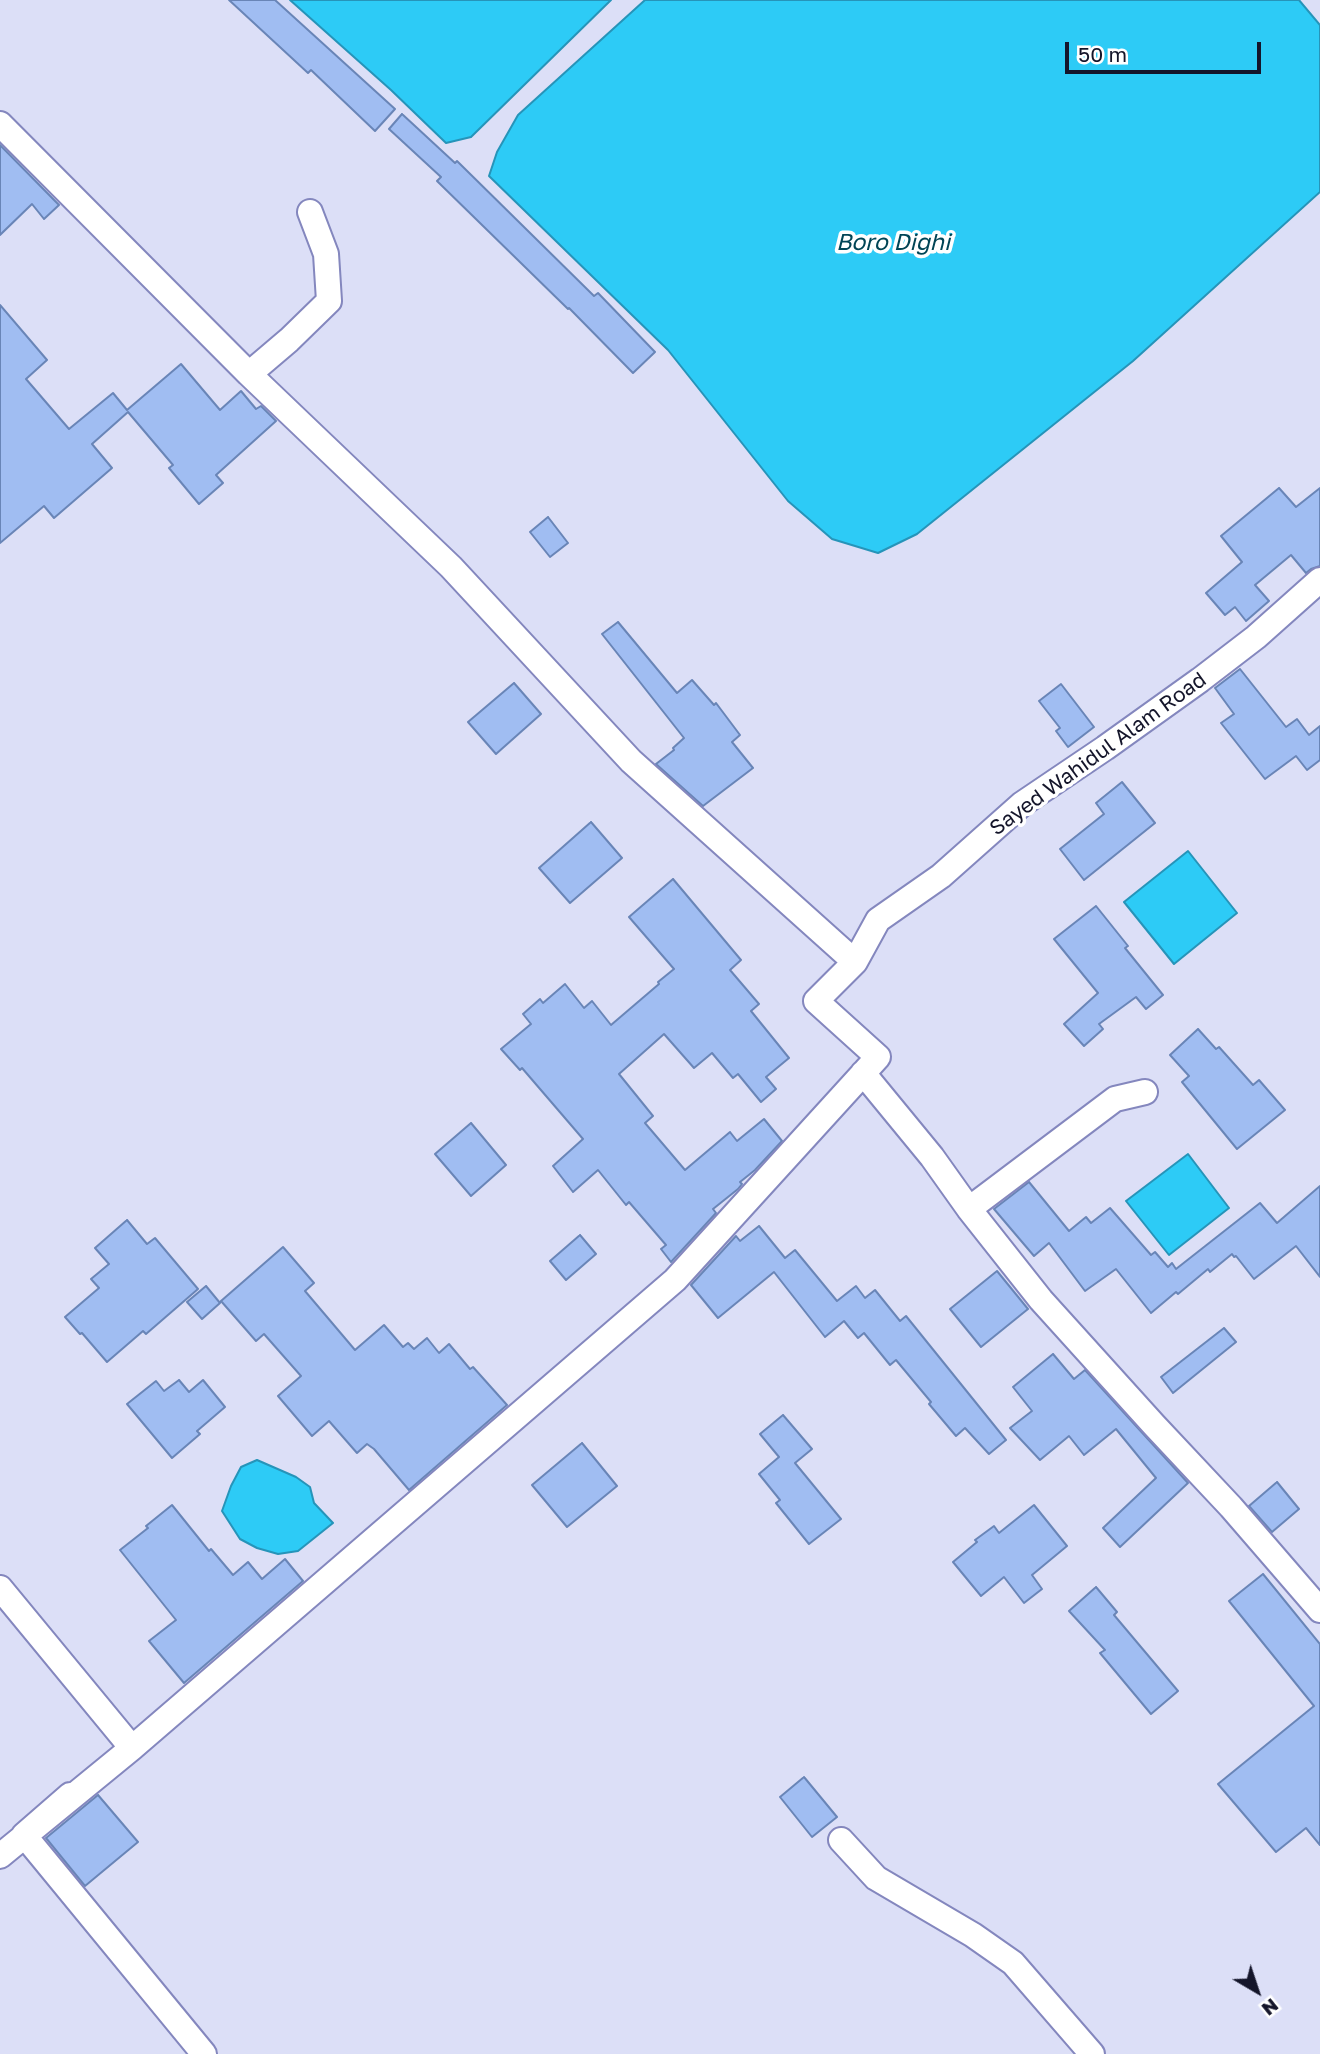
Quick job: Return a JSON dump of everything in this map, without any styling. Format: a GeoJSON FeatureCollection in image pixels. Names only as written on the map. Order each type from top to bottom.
{"type":"FeatureCollection","features":[{"type":"Feature","properties":{"kind":"street"},"geometry":{"type":"LineString","coordinates":[[0,124],[249,374],[450,567],[631,761],[855,962]]}},
{"type":"Feature","properties":{"kind":"street"},"geometry":{"type":"LineString","coordinates":[[249,374],[329,301],[326,254],[310,212]]}},
{"type":"Feature","properties":{"kind":"street","name":"Sayed Wahidul Alam Road"},"geometry":{"type":"LineString","coordinates":[[863,1073],[878,1056],[816,1001],[855,962],[878,920],[941,876],[1022,804],[1105,748],[1247,644],[1320,580]]}},
{"type":"Feature","properties":{"kind":"street"},"geometry":{"type":"LineString","coordinates":[[24,1835],[132,1748],[676,1280],[863,1073],[932,1157],[1041,1300],[1231,1507],[1320,1610]]}},
{"type":"Feature","properties":{"kind":"street"},"geometry":{"type":"LineString","coordinates":[[969,1209],[1115,1099],[1145,1092]]}},
{"type":"Feature","properties":{"kind":"street"},"geometry":{"type":"LineString","coordinates":[[0,1588],[132,1748]]}},
{"type":"Feature","properties":{"kind":"street"},"geometry":{"type":"LineString","coordinates":[[0,1856],[70,1795]]}},
{"type":"Feature","properties":{"kind":"street"},"geometry":{"type":"LineString","coordinates":[[24,1835],[204,2054]]}},
{"type":"Feature","properties":{"kind":"street"},"geometry":{"type":"LineString","coordinates":[[841,1840],[876,1878],[1013,1963],[1092,2054]]}},
{"type":"Feature","properties":{"kind":"water"},"geometry":{"type":"Polygon","coordinates":[[[290,0],[611,0],[471,137],[446,143],[290,0]]]}},
{"type":"Feature","properties":{"kind":"water","name":"Boro Dighi"},"geometry":{"type":"Polygon","coordinates":[[[645,0],[1299,0],[1320,25],[1320,192],[1133,361],[917,534],[878,553],[832,539],[788,501],[668,350],[489,176],[497,152],[518,115],[645,0]]]}},
{"type":"Feature","properties":{"kind":"water"},"geometry":{"type":"Polygon","coordinates":[[[1188,851],[1237,913],[1174,964],[1124,902],[1188,851]]]}},
{"type":"Feature","properties":{"kind":"water"},"geometry":{"type":"Polygon","coordinates":[[[1188,1154],[1229,1208],[1169,1255],[1126,1201],[1188,1154]]]}},
{"type":"Feature","properties":{"kind":"water"},"geometry":{"type":"Polygon","coordinates":[[[257,1460],[296,1477],[310,1487],[314,1503],[333,1523],[298,1551],[278,1554],[257,1548],[240,1539],[222,1511],[241,1467],[257,1460]]]}},
{"type":"Feature","properties":{"kind":"building"},"geometry":{"type":"Polygon","coordinates":[[[229,0],[275,0],[395,109],[375,131],[311,70],[308,73],[229,0]]]}},
{"type":"Feature","properties":{"kind":"building"},"geometry":{"type":"Polygon","coordinates":[[[402,114],[455,163],[457,161],[594,296],[598,293],[655,352],[633,373],[437,181],[441,177],[389,129],[402,114]]]}},
{"type":"Feature","properties":{"kind":"building"},"geometry":{"type":"Polygon","coordinates":[[[0,145],[59,205],[44,219],[32,204],[0,235],[0,145]]]}},
{"type":"Feature","properties":{"kind":"building"},"geometry":{"type":"Polygon","coordinates":[[[0,305],[47,360],[26,379],[69,429],[113,393],[127,410],[181,364],[220,410],[241,391],[256,409],[261,406],[276,421],[216,475],[223,483],[199,504],[169,468],[173,465],[128,412],[92,444],[112,468],[54,518],[44,506],[0,543],[0,305]]]}},
{"type":"Feature","properties":{"kind":"building"},"geometry":{"type":"Polygon","coordinates":[[[1279,488],[1296,507],[1320,488],[1320,566],[1306,573],[1291,555],[1255,585],[1269,601],[1246,621],[1235,607],[1225,615],[1206,593],[1242,562],[1221,536],[1279,488]]]}},
{"type":"Feature","properties":{"kind":"building"},"geometry":{"type":"Polygon","coordinates":[[[548,517],[568,543],[550,557],[530,532],[548,517]]]}},
{"type":"Feature","properties":{"kind":"building"},"geometry":{"type":"Polygon","coordinates":[[[618,622],[677,693],[692,680],[714,705],[716,703],[740,735],[732,742],[753,768],[703,806],[656,764],[684,738],[602,634],[618,622]]]}},
{"type":"Feature","properties":{"kind":"building"},"geometry":{"type":"Polygon","coordinates":[[[1240,669],[1286,727],[1297,719],[1309,735],[1320,726],[1320,760],[1307,770],[1296,756],[1265,779],[1221,723],[1234,714],[1215,688],[1240,669]]]}},
{"type":"Feature","properties":{"kind":"building"},"geometry":{"type":"Polygon","coordinates":[[[514,683],[541,714],[496,754],[468,722],[514,683]]]}},
{"type":"Feature","properties":{"kind":"building"},"geometry":{"type":"Polygon","coordinates":[[[1061,684],[1094,727],[1068,747],[1056,731],[1060,728],[1039,701],[1061,684]]]}},
{"type":"Feature","properties":{"kind":"building"},"geometry":{"type":"Polygon","coordinates":[[[1122,782],[1155,823],[1084,880],[1060,849],[1104,814],[1096,803],[1122,782]]]}},
{"type":"Feature","properties":{"kind":"building"},"geometry":{"type":"Polygon","coordinates":[[[591,822],[622,858],[570,903],[539,868],[591,822]]]}},
{"type":"Feature","properties":{"kind":"building"},"geometry":{"type":"Polygon","coordinates":[[[673,879],[741,960],[730,970],[759,1004],[751,1011],[789,1058],[766,1077],[776,1089],[761,1102],[738,1074],[733,1078],[712,1053],[694,1068],[664,1034],[619,1074],[653,1116],[645,1123],[685,1170],[730,1132],[737,1141],[764,1119],[782,1141],[740,1182],[742,1184],[738,1189],[713,1209],[716,1213],[671,1262],[661,1249],[666,1245],[629,1202],[626,1205],[598,1170],[573,1192],[553,1166],[583,1139],[522,1068],[520,1070],[501,1049],[531,1024],[523,1014],[540,999],[543,1003],[565,984],[584,1008],[592,1001],[611,1025],[659,984],[658,982],[674,969],[629,917],[673,879]]]}},
{"type":"Feature","properties":{"kind":"building"},"geometry":{"type":"Polygon","coordinates":[[[1096,906],[1163,995],[1146,1009],[1136,997],[1099,1024],[1103,1029],[1084,1046],[1064,1024],[1098,993],[1054,939],[1096,906]]]}},
{"type":"Feature","properties":{"kind":"building"},"geometry":{"type":"Polygon","coordinates":[[[1198,1029],[1216,1049],[1219,1047],[1253,1085],[1259,1080],[1285,1110],[1237,1149],[1182,1082],[1189,1076],[1170,1055],[1198,1029]]]}},
{"type":"Feature","properties":{"kind":"building"},"geometry":{"type":"Polygon","coordinates":[[[471,1123],[506,1165],[471,1196],[435,1154],[471,1123]]]}},
{"type":"Feature","properties":{"kind":"building"},"geometry":{"type":"Polygon","coordinates":[[[1029,1182],[1069,1231],[1086,1217],[1091,1223],[1110,1208],[1151,1255],[1155,1252],[1168,1267],[1172,1263],[1176,1269],[1260,1203],[1277,1223],[1320,1186],[1320,1277],[1296,1246],[1254,1279],[1232,1254],[1210,1272],[1208,1269],[1178,1294],[1176,1292],[1151,1313],[1116,1269],[1085,1291],[1049,1243],[1034,1256],[994,1209],[1029,1182]]]}},
{"type":"Feature","properties":{"kind":"building"},"geometry":{"type":"Polygon","coordinates":[[[127,1220],[147,1244],[155,1238],[198,1289],[146,1334],[143,1331],[107,1362],[65,1317],[99,1288],[91,1279],[109,1264],[95,1248],[127,1220]]]}},
{"type":"Feature","properties":{"kind":"building"},"geometry":{"type":"Polygon","coordinates":[[[759,1226],[785,1258],[795,1250],[837,1301],[856,1286],[865,1298],[875,1290],[900,1321],[906,1316],[1006,1440],[989,1454],[965,1428],[956,1436],[896,1360],[890,1365],[864,1333],[858,1338],[844,1321],[825,1337],[774,1272],[718,1318],[691,1285],[736,1236],[740,1241],[759,1226]]]}},
{"type":"Feature","properties":{"kind":"building"},"geometry":{"type":"Polygon","coordinates":[[[580,1235],[596,1254],[566,1280],[550,1261],[580,1235]]]}},
{"type":"Feature","properties":{"kind":"building"},"geometry":{"type":"Polygon","coordinates":[[[283,1247],[314,1283],[305,1291],[355,1350],[384,1325],[403,1347],[408,1343],[414,1349],[427,1338],[439,1353],[449,1344],[507,1405],[409,1490],[374,1449],[367,1444],[357,1453],[329,1421],[312,1436],[278,1396],[301,1376],[264,1334],[256,1341],[221,1301],[283,1247]]]}},
{"type":"Feature","properties":{"kind":"building"},"geometry":{"type":"Polygon","coordinates":[[[997,1271],[1028,1309],[981,1347],[950,1309],[997,1271]]]}},
{"type":"Feature","properties":{"kind":"building"},"geometry":{"type":"Polygon","coordinates":[[[206,1286],[220,1303],[202,1319],[187,1302],[206,1286]]]}},
{"type":"Feature","properties":{"kind":"building"},"geometry":{"type":"Polygon","coordinates":[[[1224,1328],[1236,1342],[1173,1393],[1161,1377],[1224,1328]]]}},
{"type":"Feature","properties":{"kind":"building"},"geometry":{"type":"Polygon","coordinates":[[[1053,1354],[1074,1379],[1085,1370],[1188,1483],[1120,1547],[1103,1528],[1156,1478],[1116,1429],[1084,1455],[1069,1436],[1040,1460],[1010,1428],[1032,1411],[1013,1387],[1053,1354]]]}},
{"type":"Feature","properties":{"kind":"building"},"geometry":{"type":"Polygon","coordinates":[[[179,1380],[189,1392],[203,1380],[225,1407],[197,1431],[200,1434],[172,1458],[127,1404],[156,1381],[164,1391],[179,1380]]]}},
{"type":"Feature","properties":{"kind":"building"},"geometry":{"type":"Polygon","coordinates":[[[783,1415],[812,1449],[795,1463],[841,1519],[809,1544],[776,1503],[780,1500],[759,1474],[779,1457],[760,1434],[783,1415]]]}},
{"type":"Feature","properties":{"kind":"building"},"geometry":{"type":"Polygon","coordinates":[[[582,1443],[617,1486],[567,1527],[532,1485],[582,1443]]]}},
{"type":"Feature","properties":{"kind":"building"},"geometry":{"type":"Polygon","coordinates":[[[1277,1482],[1299,1509],[1272,1532],[1249,1506],[1277,1482]]]}},
{"type":"Feature","properties":{"kind":"building"},"geometry":{"type":"Polygon","coordinates":[[[172,1505],[209,1551],[211,1549],[233,1575],[248,1562],[262,1579],[285,1559],[303,1581],[184,1683],[149,1641],[176,1620],[120,1550],[172,1505]]]}},
{"type":"Feature","properties":{"kind":"building"},"geometry":{"type":"Polygon","coordinates":[[[1034,1505],[1067,1546],[1032,1575],[1042,1589],[1024,1603],[1004,1577],[981,1596],[953,1562],[994,1526],[999,1533],[1034,1505]]]}},
{"type":"Feature","properties":{"kind":"building"},"geometry":{"type":"Polygon","coordinates":[[[1263,1574],[1320,1644],[1320,1845],[1306,1828],[1276,1852],[1218,1784],[1314,1706],[1229,1601],[1263,1574]]]}},
{"type":"Feature","properties":{"kind":"building"},"geometry":{"type":"Polygon","coordinates":[[[1096,1587],[1117,1612],[1114,1615],[1178,1691],[1151,1714],[1100,1653],[1105,1650],[1069,1611],[1096,1587]]]}},
{"type":"Feature","properties":{"kind":"building"},"geometry":{"type":"Polygon","coordinates":[[[804,1777],[837,1817],[812,1837],[780,1797],[804,1777]]]}},
{"type":"Feature","properties":{"kind":"building"},"geometry":{"type":"Polygon","coordinates":[[[98,1795],[138,1842],[85,1886],[46,1838],[98,1795]]]}}]}
